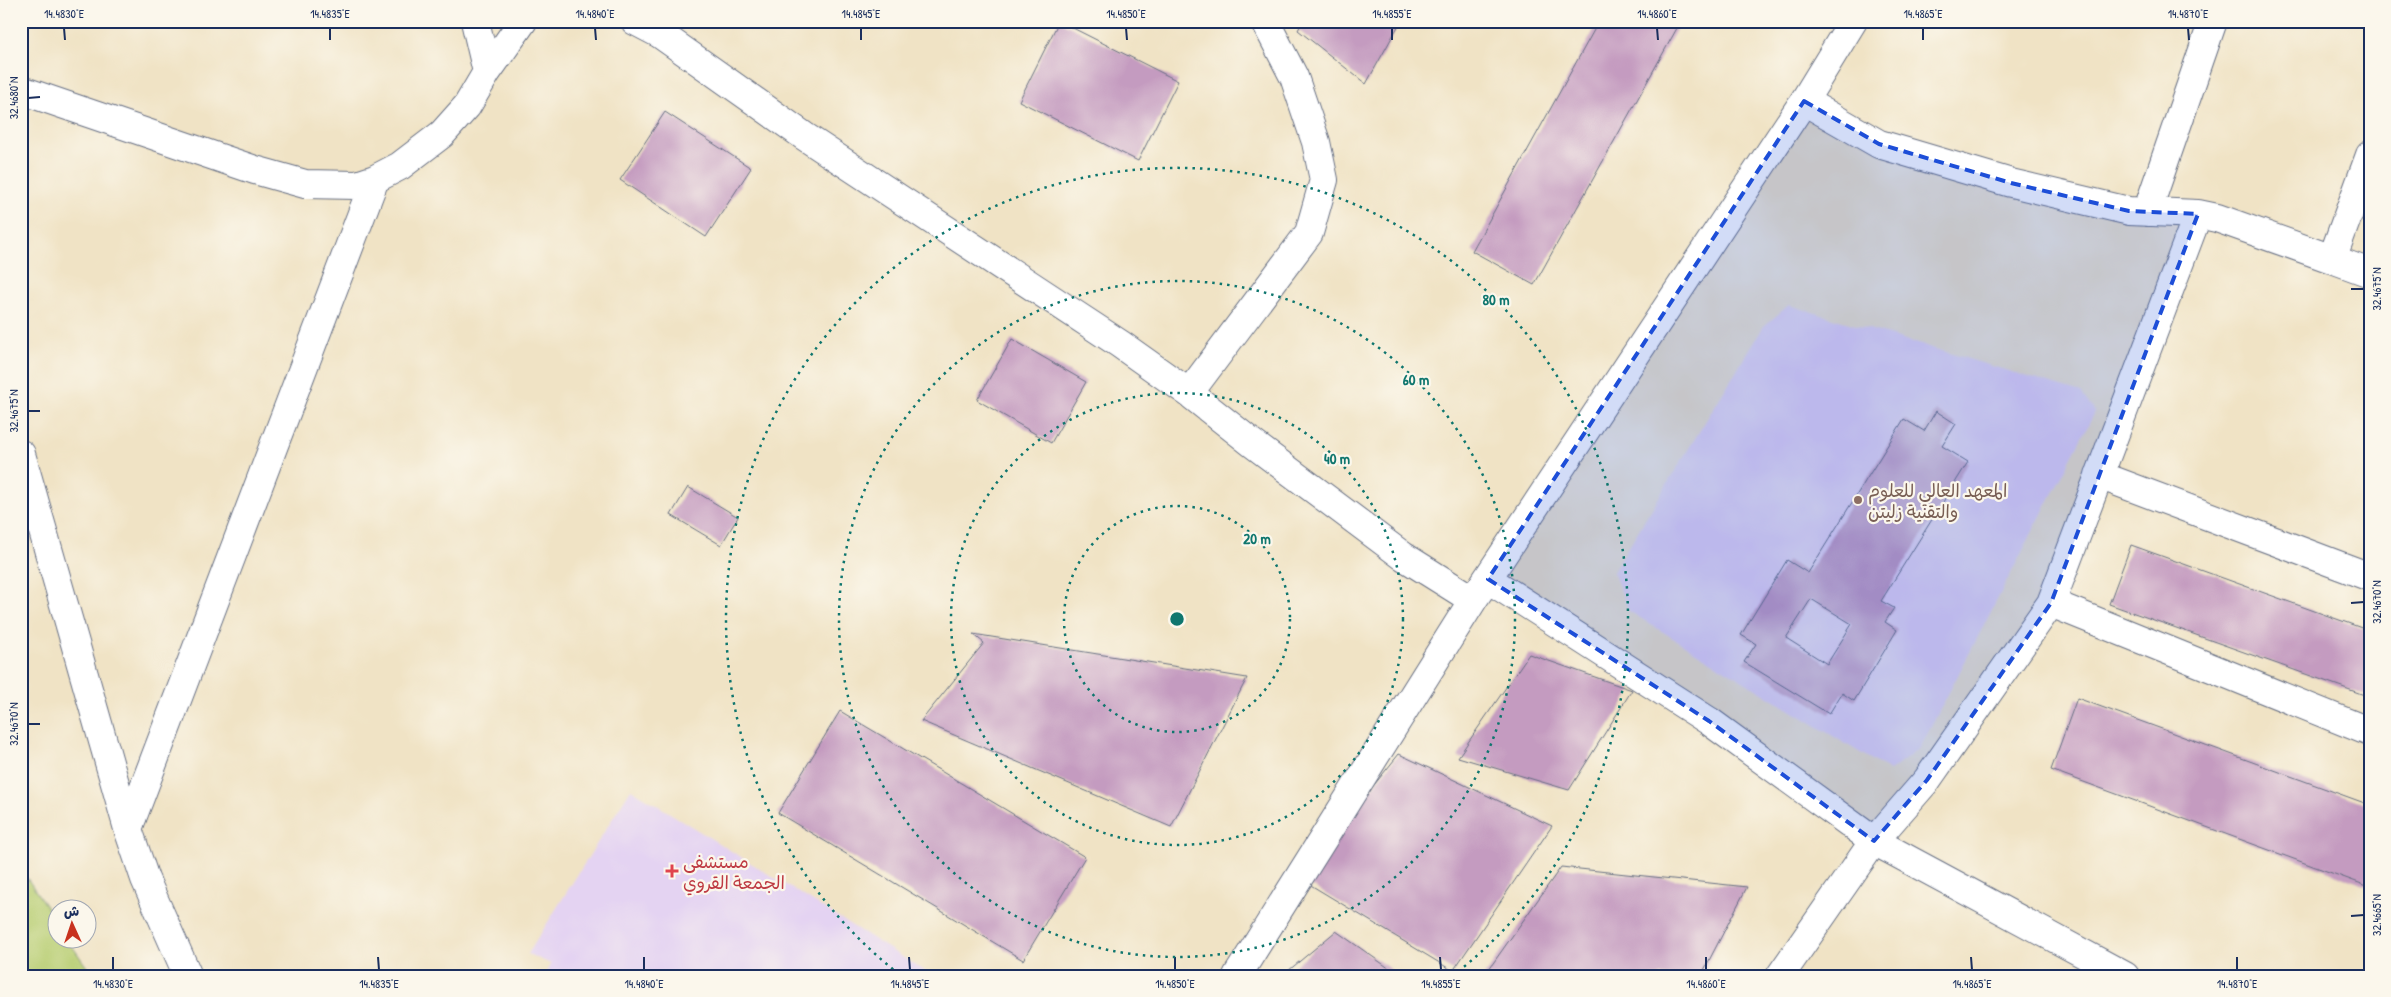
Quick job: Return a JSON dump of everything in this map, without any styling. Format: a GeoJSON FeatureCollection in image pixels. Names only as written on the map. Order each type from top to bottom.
{"type":"FeatureCollection","features":[{"type":"Feature","properties":{"kind":"street"},"geometry":{"type":"LineString","coordinates":[[475,21],[488,72]]}},
{"type":"Feature","properties":{"kind":"street"},"geometry":{"type":"LineString","coordinates":[[21,90],[255,170],[305,184],[357,185],[375,179],[400,166],[442,134],[468,106],[488,72],[523,21]]}},
{"type":"Feature","properties":{"kind":"street"},"geometry":{"type":"LineString","coordinates":[[635,21],[660,34],[804,136],[1009,270],[1189,393],[1252,444],[1403,556],[1480,589],[1709,721],[1874,840],[2124,976]]}},
{"type":"Feature","properties":{"kind":"street"},"geometry":{"type":"LineString","coordinates":[[1189,393],[1309,232],[1324,180],[1316,142],[1294,77],[1264,21]]}},
{"type":"Feature","properties":{"kind":"street"},"geometry":{"type":"LineString","coordinates":[[1237,976],[1480,589],[1804,101],[1853,21]]}},
{"type":"Feature","properties":{"kind":"street"},"geometry":{"type":"LineString","coordinates":[[2147,212],[2213,21]]}},
{"type":"Feature","properties":{"kind":"street"},"geometry":{"type":"LineString","coordinates":[[1804,101],[1879,144],[2020,186],[2102,206],[2147,212],[2198,214],[2217,218],[2370,273]]}},
{"type":"Feature","properties":{"kind":"street"},"geometry":{"type":"LineString","coordinates":[[2332,259],[2370,155]]}},
{"type":"Feature","properties":{"kind":"street"},"geometry":{"type":"LineString","coordinates":[[128,829],[375,179]]}},
{"type":"Feature","properties":{"kind":"street"},"geometry":{"type":"LineString","coordinates":[[1780,976],[1874,840],[1927,780],[2052,603],[2198,214]]}},
{"type":"Feature","properties":{"kind":"street"},"geometry":{"type":"LineString","coordinates":[[21,454],[128,829],[145,879],[188,976]]}},
{"type":"Feature","properties":{"kind":"street"},"geometry":{"type":"LineString","coordinates":[[2100,475],[2370,577]]}},
{"type":"Feature","properties":{"kind":"street"},"geometry":{"type":"LineString","coordinates":[[2052,603],[2370,732]]}},
{"type":"Feature","properties":{"kind":"highlighted area"},"geometry":{"type":"Polygon","coordinates":[[[1804,101],[1879,144],[2011,183],[2129,211],[2198,214],[2051,603],[1927,780],[1874,841],[1709,721],[1488,579],[1804,101]]]}},
{"type":"Feature","properties":{"kind":"shaded area"},"geometry":{"type":"Polygon","coordinates":[[[1789,305],[2081,393],[2095,412],[1920,748],[1890,771],[1629,611],[1613,572],[1764,326],[1789,305]]]}},
{"type":"Feature","properties":{"kind":"shaded area","name":"مستشفى الجمعة القروي"},"geometry":{"type":"Polygon","coordinates":[[[631,789],[933,976],[544,976],[551,964],[528,954],[631,789]]]}},
{"type":"Feature","properties":{"kind":"green space"},"geometry":{"type":"Polygon","coordinates":[[[21,876],[27,878],[48,910],[48,950],[75,950],[93,976],[21,976],[21,876]]]}},
{"type":"Feature","properties":{"kind":"building"},"geometry":{"type":"Polygon","coordinates":[[[1059,21],[1178,81],[1138,161],[1019,101],[1059,21]]]}},
{"type":"Feature","properties":{"kind":"building"},"geometry":{"type":"Polygon","coordinates":[[[1303,21],[1401,21],[1366,84],[1298,30],[1303,21]]]}},
{"type":"Feature","properties":{"kind":"building"},"geometry":{"type":"Polygon","coordinates":[[[1599,21],[1681,21],[1534,285],[1472,251],[1599,21]]]}},
{"type":"Feature","properties":{"kind":"building"},"geometry":{"type":"Polygon","coordinates":[[[665,112],[751,168],[706,237],[620,180],[665,112]]]}},
{"type":"Feature","properties":{"kind":"building"},"geometry":{"type":"Polygon","coordinates":[[[1012,339],[1086,382],[1051,443],[977,400],[1012,339]]]}},
{"type":"Feature","properties":{"kind":"building"},"geometry":{"type":"Polygon","coordinates":[[[1936,411],[1956,424],[1942,446],[1968,462],[1881,601],[1894,608],[1885,622],[1897,630],[1854,701],[1842,693],[1829,714],[1744,662],[1756,644],[1741,635],[1787,560],[1808,573],[1904,419],[1924,431],[1936,411]],[[1811,599],[1786,638],[1827,664],[1852,624],[1811,599]]]}},
{"type":"Feature","properties":{"kind":"building"},"geometry":{"type":"Polygon","coordinates":[[[688,487],[738,517],[721,545],[671,515],[688,487]]]}},
{"type":"Feature","properties":{"kind":"building"},"geometry":{"type":"Polygon","coordinates":[[[2131,545],[2370,631],[2370,697],[2109,604],[2131,545]]]}},
{"type":"Feature","properties":{"kind":"building"},"geometry":{"type":"Polygon","coordinates":[[[973,634],[1247,678],[1171,827],[921,721],[984,643],[973,634]]]}},
{"type":"Feature","properties":{"kind":"building"},"geometry":{"type":"Polygon","coordinates":[[[1529,654],[1632,690],[1569,790],[1458,757],[1529,654]]]}},
{"type":"Feature","properties":{"kind":"building"},"geometry":{"type":"Polygon","coordinates":[[[2077,698],[2370,805],[2370,887],[2051,770],[2077,698]]]}},
{"type":"Feature","properties":{"kind":"building"},"geometry":{"type":"Polygon","coordinates":[[[840,711],[1085,857],[1023,960],[778,813],[840,711]]]}},
{"type":"Feature","properties":{"kind":"building"},"geometry":{"type":"Polygon","coordinates":[[[1399,754],[1552,826],[1453,971],[1299,878],[1399,754]]]}},
{"type":"Feature","properties":{"kind":"building"},"geometry":{"type":"Polygon","coordinates":[[[1561,867],[1747,887],[1701,976],[1484,976],[1561,867]]]}},
{"type":"Feature","properties":{"kind":"building"},"geometry":{"type":"Polygon","coordinates":[[[1336,931],[1400,976],[1282,976],[1336,931]]]}},
{"type":"Feature","properties":{"kind":"place","name":"المعهد العالي للعلوم والتقنية زليتن"},"geometry":{"type":"Point","coordinates":[1858,500]}},
{"type":"Feature","properties":{"kind":"place","name":"مستشفى الجمعة القروي"},"geometry":{"type":"Point","coordinates":[672,871]}}]}
